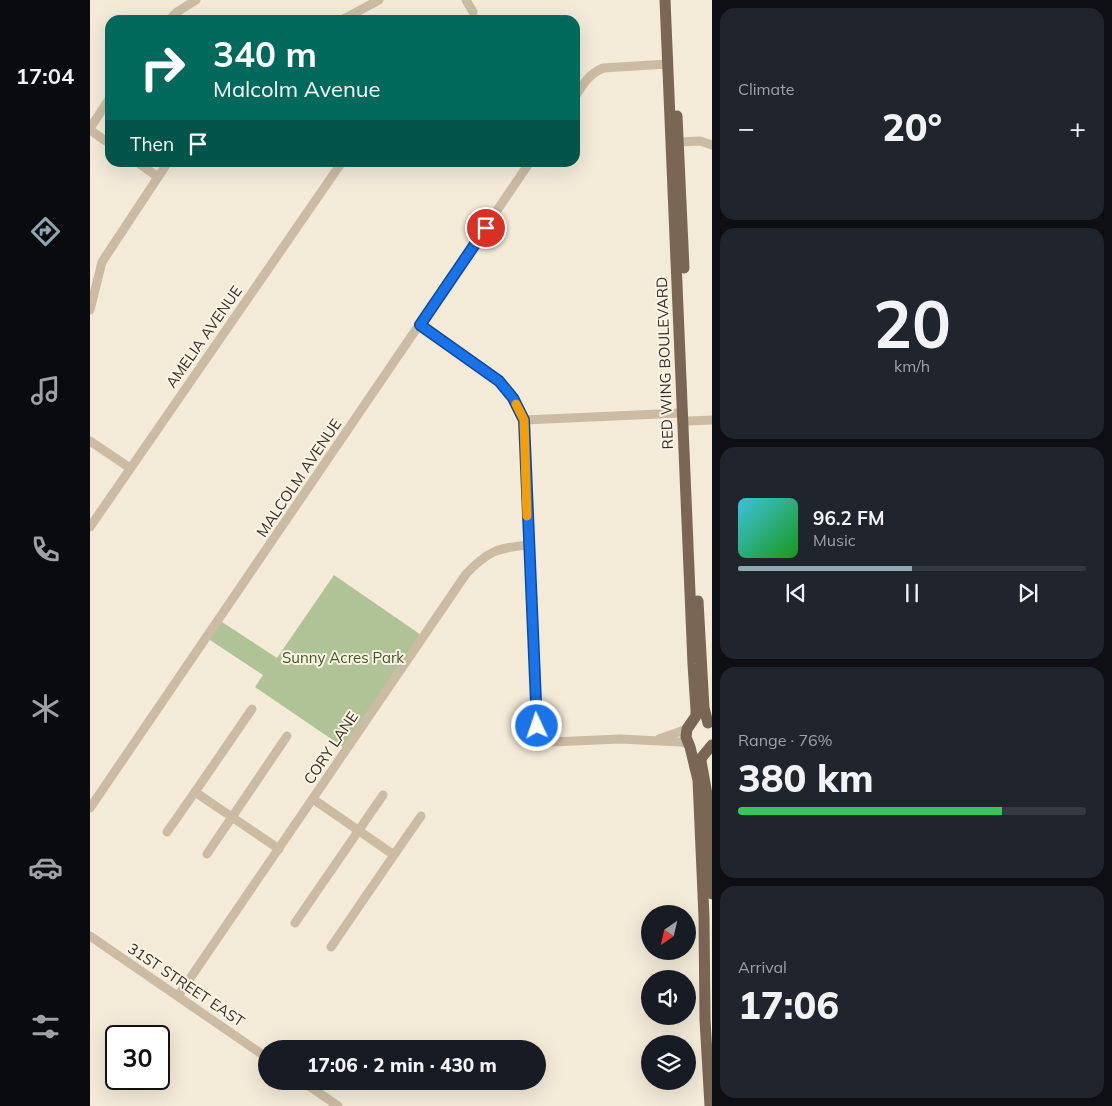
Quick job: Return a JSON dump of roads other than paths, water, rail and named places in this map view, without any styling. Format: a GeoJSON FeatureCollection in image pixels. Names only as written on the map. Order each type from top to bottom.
{"type":"FeatureCollection","features":[{"type":"Feature","properties":{"kind":"main road","name":"RED WING BOULEVARD"},"geometry":{"type":"LineString","coordinates":[[665,0],[686,417],[702,678],[704,708],[710,725]]}},
{"type":"Feature","properties":{"kind":"main road","name":"RED WING BOULEVARD"},"geometry":{"type":"LineString","coordinates":[[672,0],[679,142],[693,664],[696,710],[696,716],[689,727],[686,737],[698,780],[704,918],[705,1020],[710,1106]]}},
{"type":"Feature","properties":{"kind":"main road","name":"RED WING BOULEVARD"},"geometry":{"type":"LineString","coordinates":[[689,727],[700,721],[710,725]]}},
{"type":"Feature","properties":{"kind":"main road"},"geometry":{"type":"LineString","coordinates":[[689,745],[700,750],[711,746]]}},
{"type":"Feature","properties":{"kind":"main road"},"geometry":{"type":"LineString","coordinates":[[711,746],[702,757],[702,761],[708,800],[712,894]]}},
{"type":"Feature","properties":{"kind":"street"},"geometry":{"type":"LineString","coordinates":[[174,15],[196,0]]}},
{"type":"Feature","properties":{"kind":"street"},"geometry":{"type":"LineString","coordinates":[[351,15],[379,0]]}},
{"type":"Feature","properties":{"kind":"street"},"geometry":{"type":"LineString","coordinates":[[466,0],[473,12]]}},
{"type":"Feature","properties":{"kind":"street"},"geometry":{"type":"LineString","coordinates":[[580,90],[594,72],[603,68],[667,64]]}},
{"type":"Feature","properties":{"kind":"street"},"geometry":{"type":"LineString","coordinates":[[105,106],[90,129],[105,140]]}},
{"type":"Feature","properties":{"kind":"street"},"geometry":{"type":"LineString","coordinates":[[679,142],[700,141],[712,145]]}},
{"type":"Feature","properties":{"kind":"street"},"geometry":{"type":"LineString","coordinates":[[144,167],[158,178]]}},
{"type":"Feature","properties":{"kind":"street"},"geometry":{"type":"LineString","coordinates":[[90,310],[102,262],[165,167]]}},
{"type":"Feature","properties":{"kind":"street","name":"AMELIA AVENUE"},"geometry":{"type":"LineString","coordinates":[[90,527],[339,167]]}},
{"type":"Feature","properties":{"kind":"street","name":"MALCOLM AVENUE"},"geometry":{"type":"LineString","coordinates":[[90,808],[527,167]]}},
{"type":"Feature","properties":{"kind":"street"},"geometry":{"type":"LineString","coordinates":[[420,325],[499,381],[513,398],[524,420],[537,726],[540,734],[545,740],[552,742],[620,739],[680,742],[689,745]]}},
{"type":"Feature","properties":{"kind":"street"},"geometry":{"type":"LineString","coordinates":[[524,420],[686,417],[712,420]]}},
{"type":"Feature","properties":{"kind":"street"},"geometry":{"type":"LineString","coordinates":[[90,441],[130,468]]}},
{"type":"Feature","properties":{"kind":"street","name":"CORY LANE"},"geometry":{"type":"LineString","coordinates":[[178,996],[466,574],[482,558],[503,547],[528,545]]}},
{"type":"Feature","properties":{"kind":"street"},"geometry":{"type":"LineString","coordinates":[[167,832],[252,709]]}},
{"type":"Feature","properties":{"kind":"street"},"geometry":{"type":"LineString","coordinates":[[648,741],[673,735],[689,727]]}},
{"type":"Feature","properties":{"kind":"street"},"geometry":{"type":"LineString","coordinates":[[207,854],[287,736]]}},
{"type":"Feature","properties":{"kind":"street"},"geometry":{"type":"LineString","coordinates":[[195,792],[279,849]]}},
{"type":"Feature","properties":{"kind":"street"},"geometry":{"type":"LineString","coordinates":[[296,923],[383,795]]}},
{"type":"Feature","properties":{"kind":"street"},"geometry":{"type":"LineString","coordinates":[[313,799],[394,855]]}},
{"type":"Feature","properties":{"kind":"street"},"geometry":{"type":"LineString","coordinates":[[331,947],[421,816]]}},
{"type":"Feature","properties":{"kind":"street","name":"31ST STREET EAST"},"geometry":{"type":"LineString","coordinates":[[90,936],[258,1051]]}},
{"type":"Feature","properties":{"kind":"street"},"geometry":{"type":"LineString","coordinates":[[315,1090],[338,1106]]}},
{"type":"Feature","properties":{"kind":"park label","name":"Sunny Acres Park"},"geometry":{"type":"Point","coordinates":[343,658]}}]}
